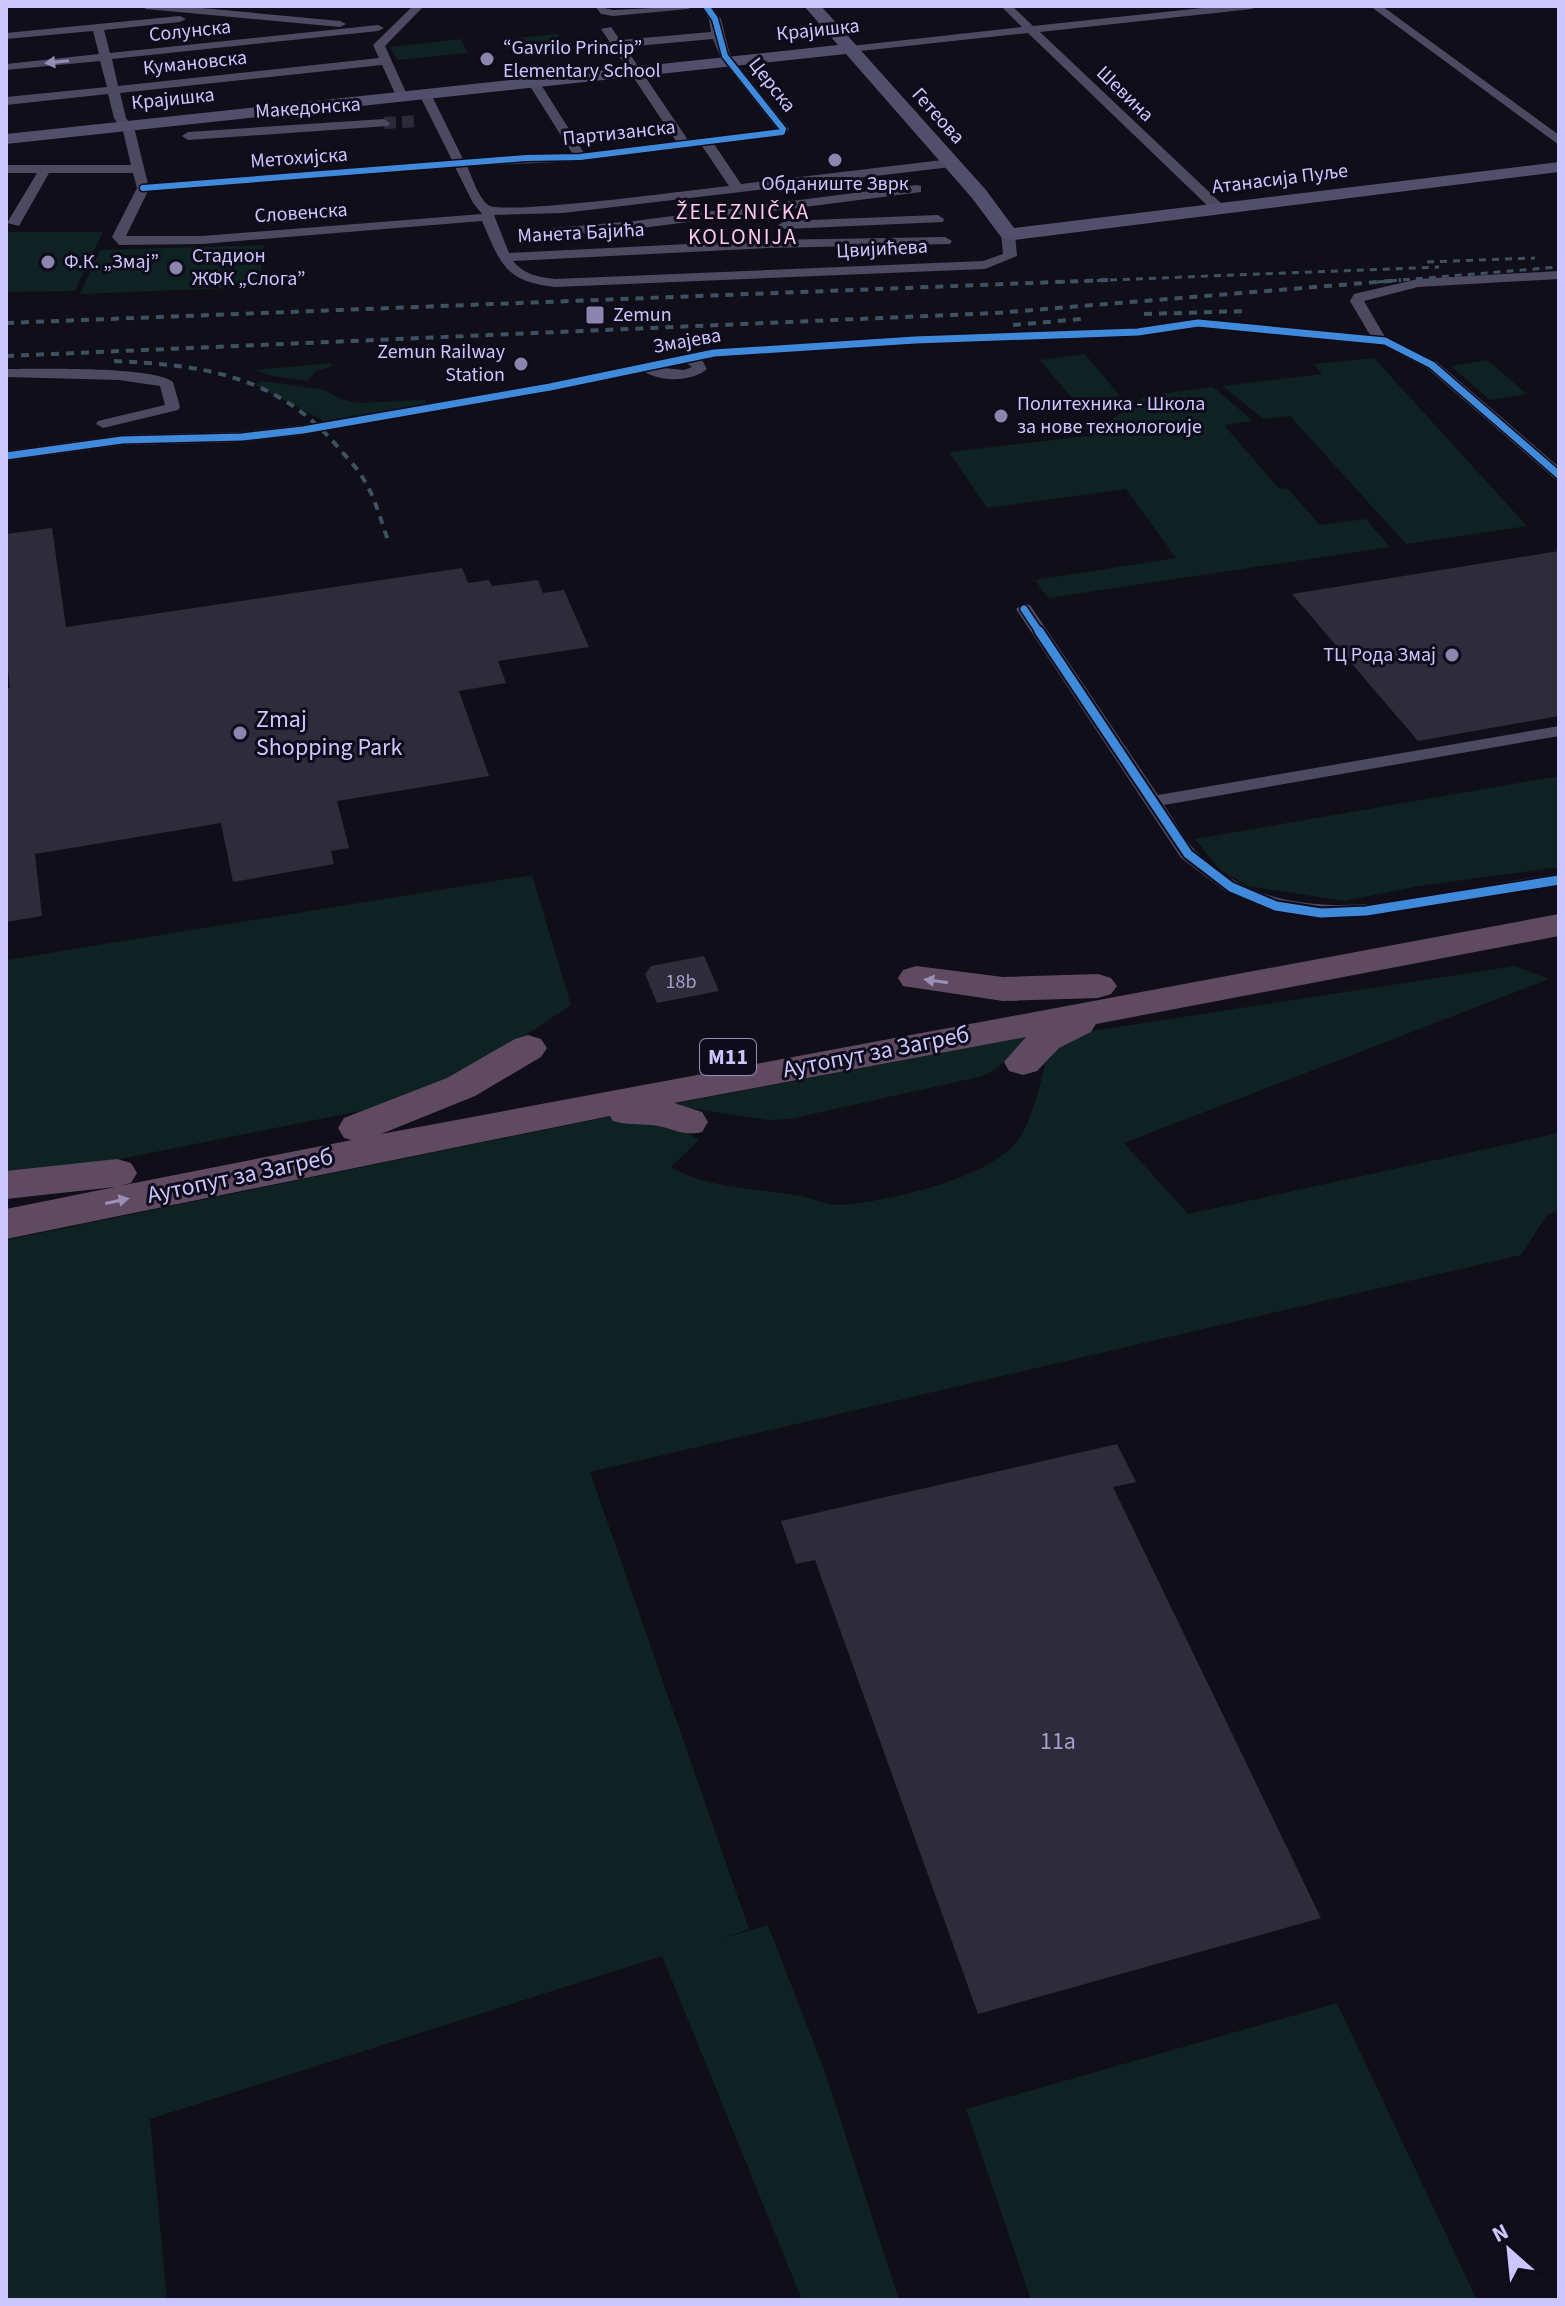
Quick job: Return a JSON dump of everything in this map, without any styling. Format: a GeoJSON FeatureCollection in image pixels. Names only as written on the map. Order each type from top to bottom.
{"type":"FeatureCollection","features":[{"type":"Feature","properties":{"kind":"highway","name":"Аутопут за Загреб"},"geometry":{"type":"LineString","coordinates":[[18,1223],[1559,903]]}},
{"type":"Feature","properties":{"kind":"highway","name":"Аутопут за Загреб"},"geometry":{"type":"LineString","coordinates":[[6,1196],[358,1128],[1114,994],[1559,925]]}},
{"type":"Feature","properties":{"kind":"highway"},"geometry":{"type":"LineString","coordinates":[[916,978],[1003,989],[1114,994]]}},
{"type":"Feature","properties":{"kind":"highway"},"geometry":{"type":"LineString","coordinates":[[1023,1062],[1038,1045],[1114,994]]}},
{"type":"Feature","properties":{"kind":"highway"},"geometry":{"type":"LineString","coordinates":[[358,1128],[461,1087],[528,1048]]}},
{"type":"Feature","properties":{"kind":"highway"},"geometry":{"type":"LineString","coordinates":[[547,1114],[643,1111],[688,1122]]}},
{"type":"Feature","properties":{"kind":"highway"},"geometry":{"type":"LineString","coordinates":[[6,1185],[117,1173]]}},
{"type":"Feature","properties":{"kind":"street"},"geometry":{"type":"LineString","coordinates":[[146,6],[204,8],[222,13],[393,30]]}},
{"type":"Feature","properties":{"kind":"street"},"geometry":{"type":"LineString","coordinates":[[258,16],[271,6]]}},
{"type":"Feature","properties":{"kind":"street"},"geometry":{"type":"LineString","coordinates":[[314,6],[321,22]]}},
{"type":"Feature","properties":{"kind":"street"},"geometry":{"type":"LineString","coordinates":[[402,97],[379,45],[419,6]]}},
{"type":"Feature","properties":{"kind":"street"},"geometry":{"type":"LineString","coordinates":[[604,9],[688,6]]}},
{"type":"Feature","properties":{"kind":"street","name":"Церска"},"geometry":{"type":"LineString","coordinates":[[706,6],[715,19],[717,35],[730,62],[783,129],[782,132]]}},
{"type":"Feature","properties":{"kind":"street","name":"Гетеова"},"geometry":{"type":"LineString","coordinates":[[812,6],[992,209],[1008,233]]}},
{"type":"Feature","properties":{"kind":"street","name":"Шевина"},"geometry":{"type":"LineString","coordinates":[[1006,6],[1219,209]]}},
{"type":"Feature","properties":{"kind":"street","name":"Крајишка"},"geometry":{"type":"LineString","coordinates":[[6,139],[1252,6]]}},
{"type":"Feature","properties":{"kind":"street"},"geometry":{"type":"LineString","coordinates":[[1375,6],[1559,141]]}},
{"type":"Feature","properties":{"kind":"street"},"geometry":{"type":"LineString","coordinates":[[6,36],[222,13]]}},
{"type":"Feature","properties":{"kind":"street"},"geometry":{"type":"LineString","coordinates":[[98,27],[108,57],[120,118],[126,126],[143,188]]}},
{"type":"Feature","properties":{"kind":"street","name":"Солунска"},"geometry":{"type":"LineString","coordinates":[[6,67],[378,28]]}},
{"type":"Feature","properties":{"kind":"street"},"geometry":{"type":"LineString","coordinates":[[607,29],[685,145]]}},
{"type":"Feature","properties":{"kind":"street"},"geometry":{"type":"LineString","coordinates":[[618,44],[717,35]]}},
{"type":"Feature","properties":{"kind":"street","name":"Кумановска"},"geometry":{"type":"LineString","coordinates":[[6,101],[387,61]]}},
{"type":"Feature","properties":{"kind":"street"},"geometry":{"type":"LineString","coordinates":[[534,83],[580,157]]}},
{"type":"Feature","properties":{"kind":"street"},"geometry":{"type":"LineString","coordinates":[[425,94],[432,120],[488,214],[506,257]]}},
{"type":"Feature","properties":{"kind":"street","name":"Македонска"},"geometry":{"type":"LineString","coordinates":[[188,136],[384,123]]}},
{"type":"Feature","properties":{"kind":"street","name":"Партизанска"},"geometry":{"type":"LineString","coordinates":[[458,164],[580,157],[782,132]]}},
{"type":"Feature","properties":{"kind":"street"},"geometry":{"type":"LineString","coordinates":[[706,142],[743,188],[785,225],[783,274]]}},
{"type":"Feature","properties":{"kind":"street","name":"Словенска"},"geometry":{"type":"LineString","coordinates":[[143,188],[119,237],[131,242],[202,240],[543,210],[951,163]]}},
{"type":"Feature","properties":{"kind":"street","name":"Метохијска"},"geometry":{"type":"LineString","coordinates":[[143,188],[458,164]]}},
{"type":"Feature","properties":{"kind":"street","name":"Атанасија Пуље"},"geometry":{"type":"LineString","coordinates":[[1008,233],[1034,233],[1559,167]]}},
{"type":"Feature","properties":{"kind":"street"},"geometry":{"type":"LineString","coordinates":[[6,169],[140,169]]}},
{"type":"Feature","properties":{"kind":"street"},"geometry":{"type":"LineString","coordinates":[[14,223],[45,169]]}},
{"type":"Feature","properties":{"kind":"street"},"geometry":{"type":"LineString","coordinates":[[900,169],[928,203],[953,266]]}},
{"type":"Feature","properties":{"kind":"street"},"geometry":{"type":"LineString","coordinates":[[623,202],[634,225],[639,250]]}},
{"type":"Feature","properties":{"kind":"street"},"geometry":{"type":"LineString","coordinates":[[554,232],[681,218],[734,229],[768,207],[928,203]]}},
{"type":"Feature","properties":{"kind":"street"},"geometry":{"type":"LineString","coordinates":[[785,225],[834,222],[928,203]]}},
{"type":"Feature","properties":{"kind":"street"},"geometry":{"type":"LineString","coordinates":[[543,210],[554,232],[557,253]]}},
{"type":"Feature","properties":{"kind":"street"},"geometry":{"type":"LineString","coordinates":[[681,218],[689,248]]}},
{"type":"Feature","properties":{"kind":"street","name":"Манета Бајића"},"geometry":{"type":"LineString","coordinates":[[506,257],[689,248],[734,229],[783,244],[945,241]]}},
{"type":"Feature","properties":{"kind":"street","name":"Цвијићева"},"geometry":{"type":"LineString","coordinates":[[506,257],[513,272],[523,279],[558,283],[985,265],[1004,260],[1012,254],[1008,233]]}},
{"type":"Feature","properties":{"kind":"street"},"geometry":{"type":"LineString","coordinates":[[1559,275],[1418,283],[1359,297],[1357,301],[1379,339],[1430,363],[1552,461],[1559,475]]}},
{"type":"Feature","properties":{"kind":"street","name":"Змајева"},"geometry":{"type":"LineString","coordinates":[[6,456],[122,440],[282,433],[628,371],[662,367],[694,373],[701,366],[689,360],[714,353],[930,339],[1138,332],[1190,323],[1379,339]]}},
{"type":"Feature","properties":{"kind":"street"},"geometry":{"type":"LineString","coordinates":[[6,373],[119,376],[166,382],[174,401],[173,407],[103,424]]}},
{"type":"Feature","properties":{"kind":"street"},"geometry":{"type":"LineString","coordinates":[[1024,609],[1167,826],[1188,854],[1232,889],[1265,903],[1306,913],[1368,913],[1559,880]]}},
{"type":"Feature","properties":{"kind":"street"},"geometry":{"type":"LineString","coordinates":[[1153,801],[1559,731]]}},
{"type":"Feature","properties":{"kind":"green space"},"geometry":{"type":"Polygon","coordinates":[[[558,34],[564,44],[506,49],[501,39],[558,34]]]}},
{"type":"Feature","properties":{"kind":"green space"},"geometry":{"type":"Polygon","coordinates":[[[460,39],[468,53],[397,60],[390,47],[460,39]]]}},
{"type":"Feature","properties":{"kind":"green space","name":"Ф.К. „Змај”"},"geometry":{"type":"Polygon","coordinates":[[[6,232],[103,232],[75,291],[6,292],[6,232]]]}},
{"type":"Feature","properties":{"kind":"green space","name":"Стадион ЖФК „Слога”"},"geometry":{"type":"Polygon","coordinates":[[[264,245],[259,287],[80,294],[100,250],[264,245]]]}},
{"type":"Feature","properties":{"kind":"green space"},"geometry":{"type":"Polygon","coordinates":[[[1085,354],[1120,396],[1075,402],[1040,360],[1085,354]]]}},
{"type":"Feature","properties":{"kind":"green space"},"geometry":{"type":"Polygon","coordinates":[[[1374,358],[1527,526],[1406,544],[1290,416],[1263,419],[1223,386],[1322,374],[1314,364],[1374,358]]]}},
{"type":"Feature","properties":{"kind":"green space"},"geometry":{"type":"Polygon","coordinates":[[[1487,360],[1527,394],[1490,400],[1451,366],[1487,360]]]}},
{"type":"Feature","properties":{"kind":"green space"},"geometry":{"type":"Polygon","coordinates":[[[331,363],[332,367],[317,370],[308,381],[255,370],[331,363]]]}},
{"type":"Feature","properties":{"kind":"green space"},"geometry":{"type":"Polygon","coordinates":[[[262,381],[325,390],[340,399],[357,403],[425,400],[426,404],[324,421],[255,385],[262,381]]]}},
{"type":"Feature","properties":{"kind":"green space"},"geometry":{"type":"Polygon","coordinates":[[[1213,387],[1253,421],[1224,425],[1279,489],[1287,488],[1320,525],[1366,519],[1390,547],[1048,598],[1035,580],[1176,558],[1126,489],[987,508],[949,452],[1088,436],[1145,396],[1213,387]]]}},
{"type":"Feature","properties":{"kind":"green space"},"geometry":{"type":"Polygon","coordinates":[[[1559,776],[1559,867],[1419,886],[1344,901],[1248,886],[1220,870],[1195,839],[1559,776]]]}},
{"type":"Feature","properties":{"kind":"green space"},"geometry":{"type":"Polygon","coordinates":[[[532,875],[571,1005],[472,1071],[370,1109],[6,1182],[6,960],[532,875]]]}},
{"type":"Feature","properties":{"kind":"green space"},"geometry":{"type":"Polygon","coordinates":[[[1515,966],[1549,979],[1124,1143],[1188,1214],[1559,1133],[1559,1210],[1547,1215],[1521,1255],[590,1472],[749,1929],[720,1939],[768,1925],[825,2072],[899,2300],[802,2300],[662,1956],[150,2119],[167,2300],[6,2300],[6,1240],[618,1115],[675,1125],[699,1140],[671,1167],[701,1180],[837,1205],[862,1203],[939,1185],[988,1164],[1007,1152],[1020,1137],[1030,1117],[1048,1050],[1085,1032],[1515,966]]]}},
{"type":"Feature","properties":{"kind":"green space"},"geometry":{"type":"Polygon","coordinates":[[[1035,1035],[983,1076],[790,1119],[767,1120],[668,1105],[1035,1035]]]}},
{"type":"Feature","properties":{"kind":"green space"},"geometry":{"type":"Polygon","coordinates":[[[1337,2003],[1477,2300],[1031,2300],[966,2109],[1337,2003]]]}},
{"type":"Feature","properties":{"kind":"building","name":"Zmaj Shopping Park"},"geometry":{"type":"Polygon","coordinates":[[[52,528],[66,627],[462,568],[468,583],[489,580],[492,586],[538,580],[543,593],[564,590],[589,647],[498,661],[506,683],[459,691],[489,776],[337,801],[349,848],[331,851],[334,864],[233,882],[221,823],[35,854],[42,916],[6,922],[6,689],[10,688],[6,652],[6,534],[52,528]]]}},
{"type":"Feature","properties":{"kind":"building","name":"ТЦ Рода Змај"},"geometry":{"type":"Polygon","coordinates":[[[1559,551],[1559,716],[1418,741],[1292,594],[1559,551]]]}},
{"type":"Feature","properties":{"kind":"building"},"geometry":{"type":"Polygon","coordinates":[[[704,956],[719,991],[657,1003],[645,974],[651,966],[704,956]]]}},
{"type":"Feature","properties":{"kind":"building"},"geometry":{"type":"Polygon","coordinates":[[[1117,1444],[1136,1482],[1113,1487],[1321,1918],[978,2014],[815,1560],[796,1564],[781,1521],[1117,1444]]]}},
{"type":"Feature","properties":{"kind":"tunnel"},"geometry":{"type":"LineString","coordinates":[[384,123],[417,121]]}},
{"type":"Feature","properties":{"kind":"railway"},"geometry":{"type":"LineString","coordinates":[[1427,262],[1535,258]]}},
{"type":"Feature","properties":{"kind":"railway"},"geometry":{"type":"LineString","coordinates":[[1089,281],[1439,267]]}},
{"type":"Feature","properties":{"kind":"railway"},"geometry":{"type":"LineString","coordinates":[[1377,282],[1559,267]]}},
{"type":"Feature","properties":{"kind":"railway"},"geometry":{"type":"LineString","coordinates":[[1089,281],[1109,280]]}},
{"type":"Feature","properties":{"kind":"railway"},"geometry":{"type":"LineString","coordinates":[[6,356],[996,313],[1401,280]]}},
{"type":"Feature","properties":{"kind":"railway"},"geometry":{"type":"LineString","coordinates":[[6,323],[1089,281]]}},
{"type":"Feature","properties":{"kind":"railway"},"geometry":{"type":"LineString","coordinates":[[1058,282],[1089,281]]}},
{"type":"Feature","properties":{"kind":"railway"},"geometry":{"type":"LineString","coordinates":[[1144,314],[1248,311]]}},
{"type":"Feature","properties":{"kind":"railway"},"geometry":{"type":"LineString","coordinates":[[1013,325],[1081,319]]}},
{"type":"Feature","properties":{"kind":"railway"},"geometry":{"type":"LineString","coordinates":[[114,361],[208,371],[236,378],[289,403],[314,422],[358,471],[372,495],[389,543]]}},
{"type":"Feature","properties":{"kind":"cycle path"},"geometry":{"type":"LineString","coordinates":[[143,188],[526,158],[580,157],[782,132],[783,129],[725,56],[715,19],[706,6]]}},
{"type":"Feature","properties":{"kind":"cycle path"},"geometry":{"type":"LineString","coordinates":[[6,456],[122,440],[242,437],[303,430],[550,387],[714,353],[915,340],[1138,332],[1198,323],[1385,341],[1432,365],[1559,475]]}},
{"type":"Feature","properties":{"kind":"cycle path"},"geometry":{"type":"LineString","coordinates":[[1024,609],[1188,854],[1231,887],[1276,906],[1321,913],[1366,911],[1559,880]]}},
{"type":"Feature","properties":{"kind":"place","name":"“Gavrilo Princip” Elementary School"},"geometry":{"type":"Point","coordinates":[487,59]}},
{"type":"Feature","properties":{"kind":"place","name":"Обданиште Зврк"},"geometry":{"type":"Point","coordinates":[835,160]}},
{"type":"Feature","properties":{"kind":"place","name":"Ф.К. „Змај”"},"geometry":{"type":"Point","coordinates":[48,262]}},
{"type":"Feature","properties":{"kind":"place","name":"Стадион ЖФК „Слога”"},"geometry":{"type":"Point","coordinates":[176,268]}},
{"type":"Feature","properties":{"kind":"place","name":"Zemun"},"geometry":{"type":"Point","coordinates":[595,315]}},
{"type":"Feature","properties":{"kind":"place","name":"Zemun Railway Station"},"geometry":{"type":"Point","coordinates":[521,364]}},
{"type":"Feature","properties":{"kind":"place","name":"Политехника - Школа за нове технологоије"},"geometry":{"type":"Point","coordinates":[1001,416]}},
{"type":"Feature","properties":{"kind":"place","name":"ТЦ Рода Змај"},"geometry":{"type":"Point","coordinates":[1452,655]}},
{"type":"Feature","properties":{"kind":"place","name":"Zmaj Shopping Park"},"geometry":{"type":"Point","coordinates":[240,733]}},
{"type":"Feature","properties":{"kind":"district","name":"ŽELEZNIČKA KOLONIJA"},"geometry":{"type":"Point","coordinates":[743,224]}}]}
